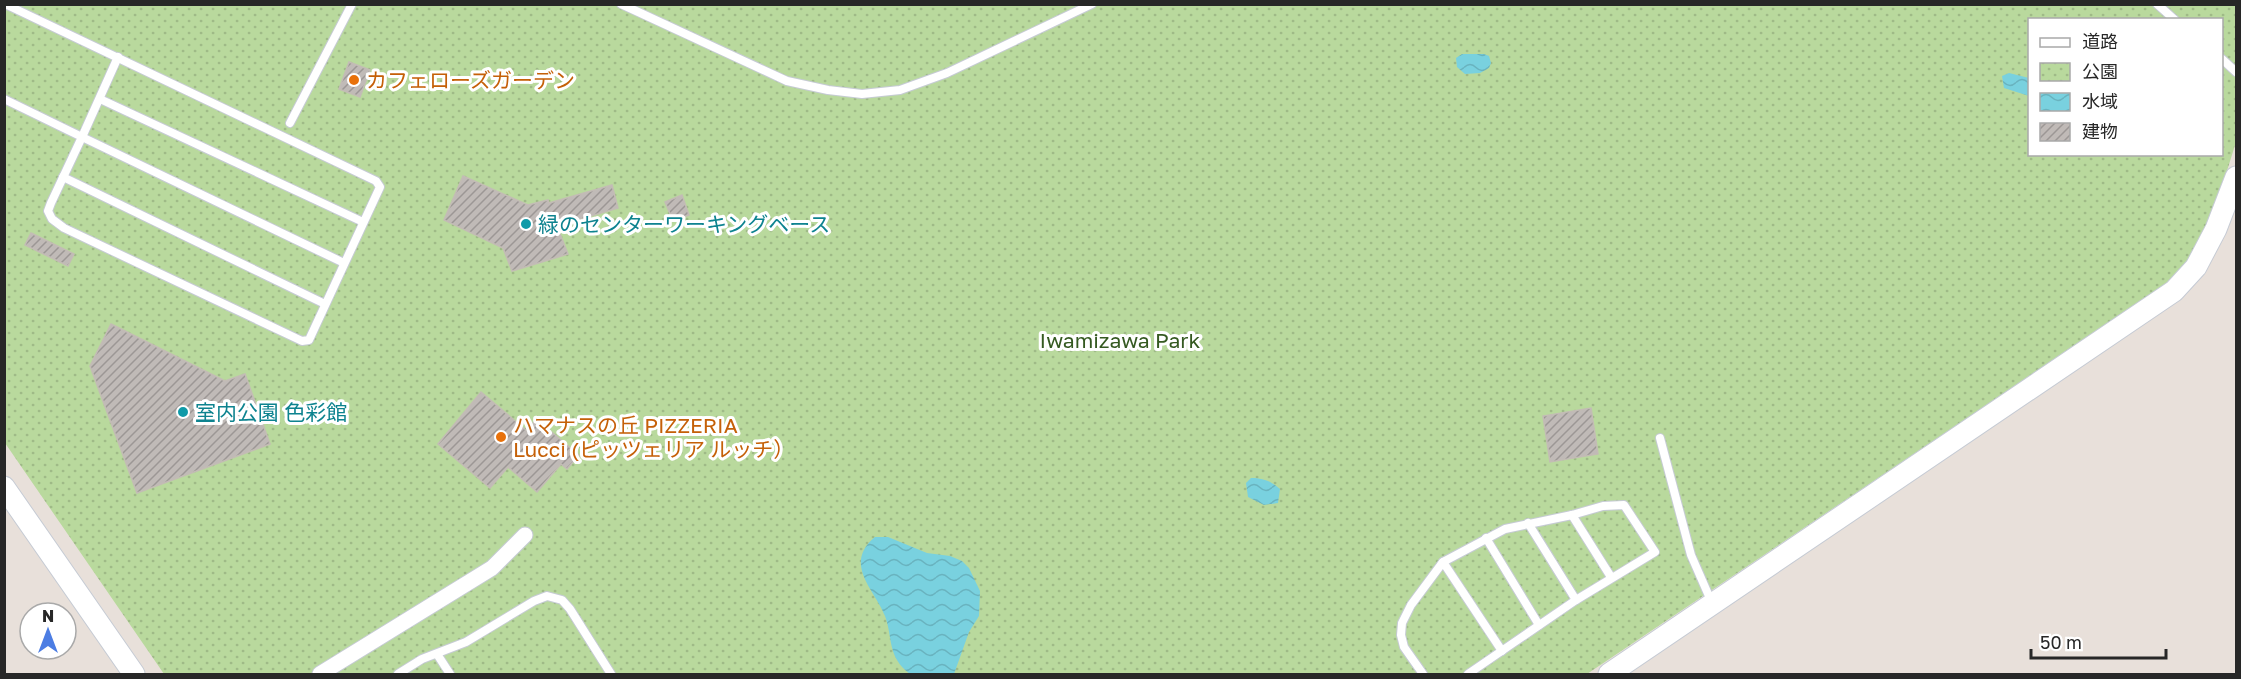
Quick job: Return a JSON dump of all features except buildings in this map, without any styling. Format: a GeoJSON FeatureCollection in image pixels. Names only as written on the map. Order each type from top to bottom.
{"type":"FeatureCollection","features":[{"type":"Feature","properties":{"kind":"street"},"geometry":{"type":"LineString","coordinates":[[1608,675],[2174,291],[2196,267],[2216,229],[2236,177]]}},
{"type":"Feature","properties":{"kind":"street"},"geometry":{"type":"LineString","coordinates":[[4,487],[134,675]]}},
{"type":"Feature","properties":{"kind":"street"},"geometry":{"type":"LineString","coordinates":[[320,675],[337,670],[492,568],[525,535]]}},
{"type":"Feature","properties":{"kind":"lane"},"geometry":{"type":"LineString","coordinates":[[5,4],[118,57],[376,181],[380,187],[309,340],[302,341],[64,228],[52,219],[48,211],[118,57]]}},
{"type":"Feature","properties":{"kind":"lane"},"geometry":{"type":"LineString","coordinates":[[290,123],[352,4]]}},
{"type":"Feature","properties":{"kind":"lane"},"geometry":{"type":"LineString","coordinates":[[621,4],[787,81],[828,90],[862,94],[900,90],[946,73],[1092,4]]}},
{"type":"Feature","properties":{"kind":"lane"},"geometry":{"type":"LineString","coordinates":[[2157,4],[2173,18]]}},
{"type":"Feature","properties":{"kind":"lane"},"geometry":{"type":"LineString","coordinates":[[2223,60],[2236,72]]}},
{"type":"Feature","properties":{"kind":"lane"},"geometry":{"type":"LineString","coordinates":[[4,99],[344,263]]}},
{"type":"Feature","properties":{"kind":"lane"},"geometry":{"type":"LineString","coordinates":[[100,99],[363,222]]}},
{"type":"Feature","properties":{"kind":"lane"},"geometry":{"type":"LineString","coordinates":[[63,177],[325,304]]}},
{"type":"Feature","properties":{"kind":"lane"},"geometry":{"type":"LineString","coordinates":[[1660,438],[1691,555],[1713,605]]}},
{"type":"Feature","properties":{"kind":"lane"},"geometry":{"type":"LineString","coordinates":[[1423,675],[1404,647],[1401,635],[1402,623],[1411,605],[1443,562],[1505,529],[1603,506],[1624,505],[1655,552],[1576,600],[1468,675]]}},
{"type":"Feature","properties":{"kind":"lane"},"geometry":{"type":"LineString","coordinates":[[1572,514],[1611,577]]}},
{"type":"Feature","properties":{"kind":"lane"},"geometry":{"type":"LineString","coordinates":[[1528,523],[1576,600]]}},
{"type":"Feature","properties":{"kind":"lane"},"geometry":{"type":"LineString","coordinates":[[1486,538],[1539,625]]}},
{"type":"Feature","properties":{"kind":"lane"},"geometry":{"type":"LineString","coordinates":[[1443,562],[1502,651]]}},
{"type":"Feature","properties":{"kind":"lane"},"geometry":{"type":"LineString","coordinates":[[398,675],[422,659],[466,642],[534,601],[547,596],[562,600],[570,609],[611,675]]}},
{"type":"Feature","properties":{"kind":"lane"},"geometry":{"type":"LineString","coordinates":[[437,654],[450,675]]}},
{"type":"Feature","properties":{"kind":"green space","name":"Iwamizawa Park"},"geometry":{"type":"Polygon","coordinates":[[[4,5],[2236,5],[2236,142],[2211,222],[2177,277],[1587,674],[164,674],[5,443],[4,5]]]}},
{"type":"Feature","properties":{"kind":"water"},"geometry":{"type":"Polygon","coordinates":[[[1462,54],[1489,56],[1491,63],[1489,68],[1480,73],[1465,74],[1457,67],[1456,58],[1462,54]]]}},
{"type":"Feature","properties":{"kind":"water"},"geometry":{"type":"Polygon","coordinates":[[[2009,73],[2028,78],[2028,96],[2004,88],[2002,76],[2009,73]]]}},
{"type":"Feature","properties":{"kind":"water"},"geometry":{"type":"Polygon","coordinates":[[[1251,478],[1267,481],[1280,489],[1278,503],[1264,505],[1248,497],[1246,483],[1251,478]]]}},
{"type":"Feature","properties":{"kind":"water"},"geometry":{"type":"Polygon","coordinates":[[[875,537],[888,537],[927,553],[950,556],[962,561],[969,568],[980,591],[979,616],[969,632],[954,674],[910,674],[898,661],[894,654],[885,616],[861,567],[861,557],[875,537]]]}},
{"type":"Feature","properties":{"kind":"place","name":"カフェローズガーデン"},"geometry":{"type":"Point","coordinates":[354,80]}},
{"type":"Feature","properties":{"kind":"place","name":"緑のセンターワーキングベース"},"geometry":{"type":"Point","coordinates":[526,224]}},
{"type":"Feature","properties":{"kind":"place","name":"室内公園 色彩館"},"geometry":{"type":"Point","coordinates":[183,412]}},
{"type":"Feature","properties":{"kind":"place","name":"ハマナスの丘 PIZZERIA Lucci (ピッツェリア ルッチ）"},"geometry":{"type":"Point","coordinates":[501,437]}}]}
